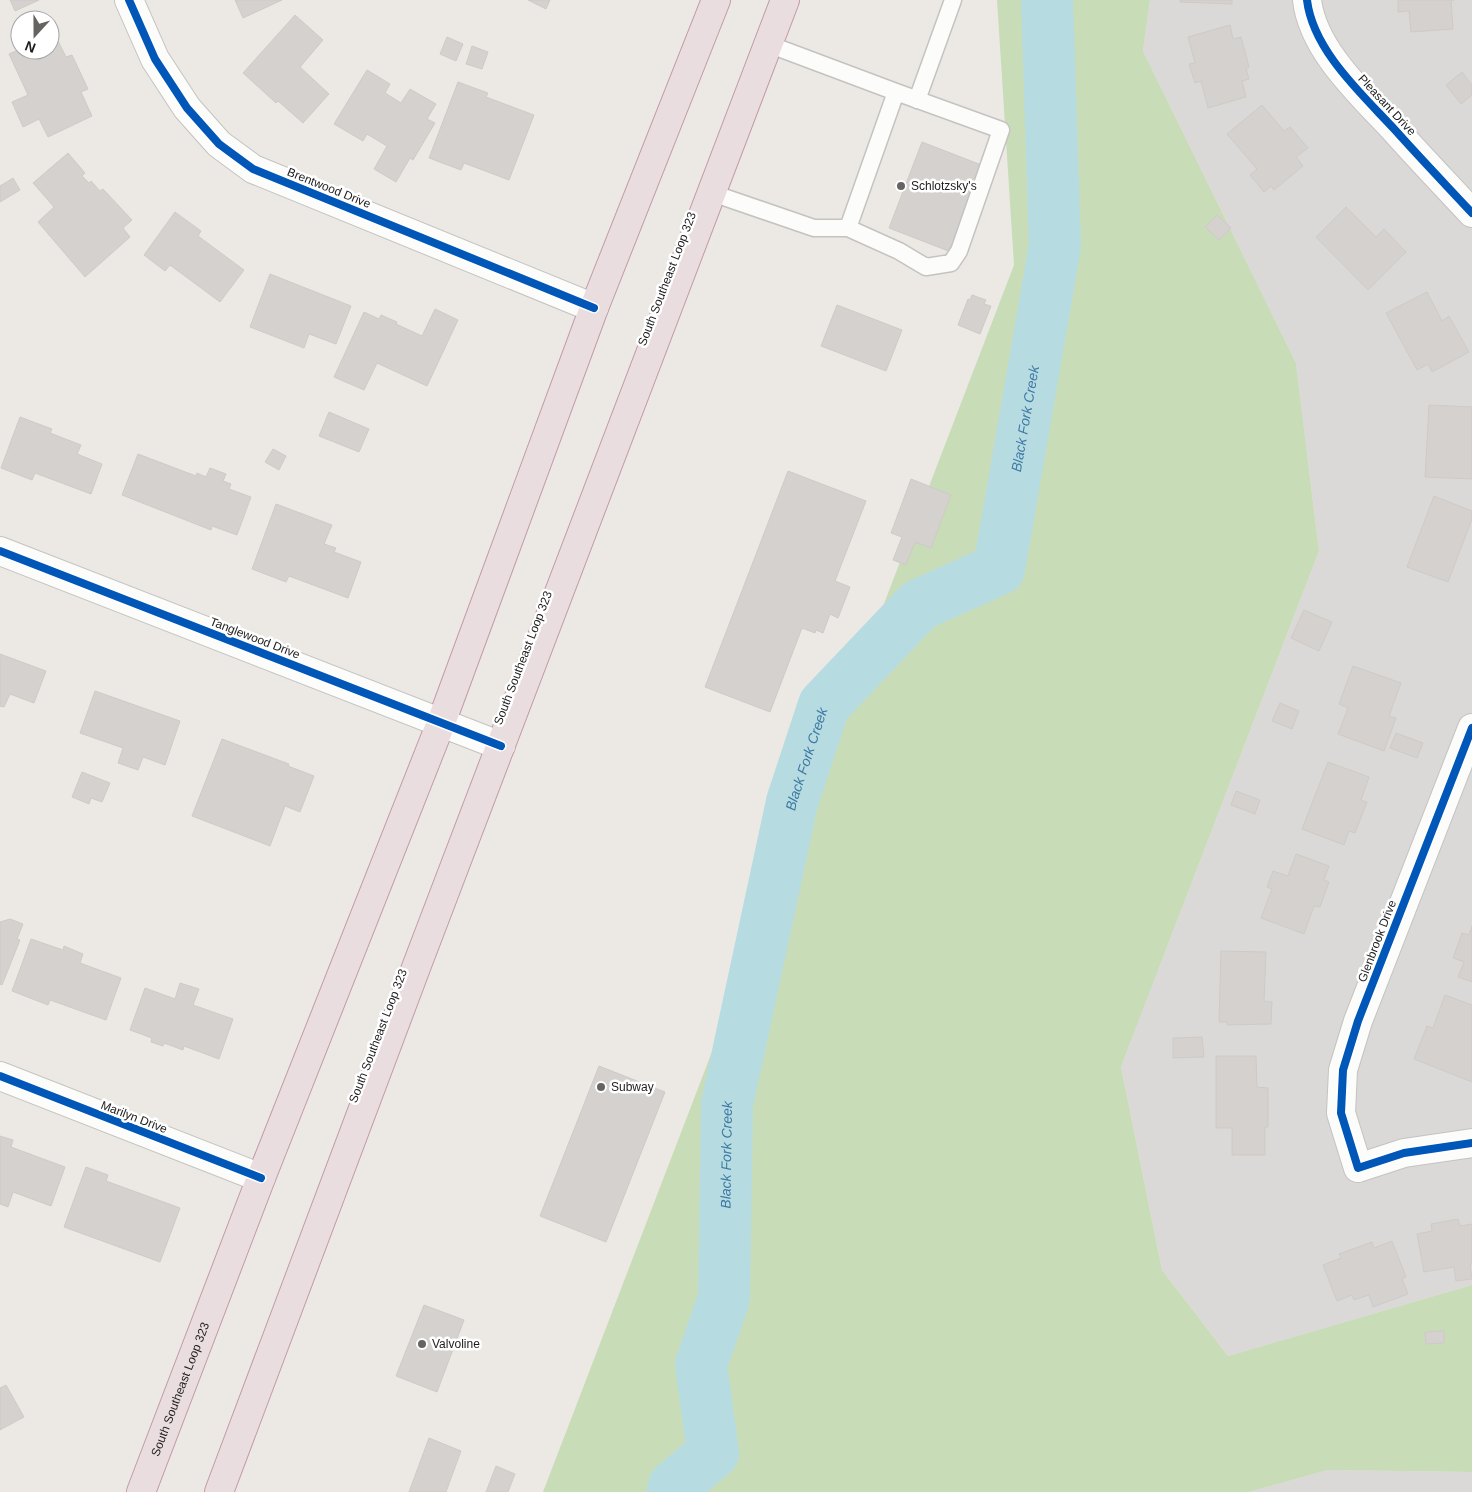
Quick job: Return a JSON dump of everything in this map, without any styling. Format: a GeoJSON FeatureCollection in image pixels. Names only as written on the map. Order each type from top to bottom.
{"type":"FeatureCollection","features":[{"type":"Feature","properties":{"kind":"highway","name":"South Southeast Loop 323"},"geometry":{"type":"LineString","coordinates":[[141,1492],[261,1178],[441,723],[594,308],[716,0]]}},
{"type":"Feature","properties":{"kind":"highway","name":"South Southeast Loop 323"},"geometry":{"type":"LineString","coordinates":[[218,1492],[786,0]]}},
{"type":"Feature","properties":{"kind":"street","name":"Brentwood Drive"},"geometry":{"type":"LineString","coordinates":[[130,0],[156,59],[187,108],[219,144],[253,169],[594,308]]}},
{"type":"Feature","properties":{"kind":"street","name":"Pleasant Drive"},"geometry":{"type":"LineString","coordinates":[[1307,0],[1308,9],[1324,48],[1349,80],[1472,213]]}},
{"type":"Feature","properties":{"kind":"street","name":"Tanglewood Drive"},"geometry":{"type":"LineString","coordinates":[[0,551],[501,746]]}},
{"type":"Feature","properties":{"kind":"street","name":"Glenbrook Drive"},"geometry":{"type":"LineString","coordinates":[[1472,728],[1358,1022],[1343,1070],[1341,1112],[1358,1168],[1404,1153],[1472,1143]]}},
{"type":"Feature","properties":{"kind":"street","name":"Marilyn Drive"},"geometry":{"type":"LineString","coordinates":[[0,1076],[261,1178]]}},
{"type":"Feature","properties":{"kind":"lane"},"geometry":{"type":"LineString","coordinates":[[917,100],[954,0]]}},
{"type":"Feature","properties":{"kind":"lane"},"geometry":{"type":"LineString","coordinates":[[712,193],[814,228],[848,228],[926,267],[951,263],[959,251],[1001,130],[768,44]]}},
{"type":"Feature","properties":{"kind":"lane"},"geometry":{"type":"LineString","coordinates":[[848,228],[896,92]]}},
{"type":"Feature","properties":{"kind":"shaded area"},"geometry":{"type":"Polygon","coordinates":[[[1150,0],[1472,0],[1472,1285],[1228,1356],[1162,1270],[1121,1067],[1319,551],[1296,363],[1143,51],[1150,0]]]}},
{"type":"Feature","properties":{"kind":"shaded area"},"geometry":{"type":"Polygon","coordinates":[[[1328,1470],[1472,1472],[1472,1492],[1249,1492],[1328,1470]]]}},
{"type":"Feature","properties":{"kind":"green space"},"geometry":{"type":"Polygon","coordinates":[[[997,0],[1150,0],[1143,51],[1296,363],[1319,551],[1121,1067],[1162,1270],[1228,1356],[1472,1285],[1472,1472],[1328,1470],[1249,1492],[543,1492],[1014,265],[997,0]]]}},
{"type":"Feature","properties":{"kind":"building"},"geometry":{"type":"Polygon","coordinates":[[[10,0],[39,0],[17,10],[15,10],[10,0]]]}},
{"type":"Feature","properties":{"kind":"building"},"geometry":{"type":"Polygon","coordinates":[[[235,0],[282,0],[243,18],[235,0]]]}},
{"type":"Feature","properties":{"kind":"building"},"geometry":{"type":"Polygon","coordinates":[[[528,0],[550,0],[546,9],[528,0]]]}},
{"type":"Feature","properties":{"kind":"building"},"geometry":{"type":"Polygon","coordinates":[[[1180,0],[1232,0],[1232,4],[1180,2],[1180,0]]]}},
{"type":"Feature","properties":{"kind":"building"},"geometry":{"type":"Polygon","coordinates":[[[1398,0],[1451,0],[1453,29],[1411,32],[1409,11],[1398,12],[1398,0]]]}},
{"type":"Feature","properties":{"kind":"building"},"geometry":{"type":"Polygon","coordinates":[[[295,15],[323,40],[300,67],[329,94],[303,123],[278,101],[276,103],[243,73],[295,15]]]}},
{"type":"Feature","properties":{"kind":"building"},"geometry":{"type":"Polygon","coordinates":[[[1230,25],[1233,39],[1241,37],[1249,67],[1246,68],[1249,79],[1242,81],[1246,97],[1208,108],[1201,81],[1195,83],[1189,64],[1195,63],[1188,37],[1230,25]]]}},
{"type":"Feature","properties":{"kind":"building"},"geometry":{"type":"Polygon","coordinates":[[[447,37],[463,44],[456,61],[440,54],[447,37]]]}},
{"type":"Feature","properties":{"kind":"building"},"geometry":{"type":"Polygon","coordinates":[[[60,45],[66,57],[72,55],[88,89],[81,92],[92,116],[48,137],[39,119],[23,127],[12,102],[28,95],[12,60],[60,60],[60,45]]]}},
{"type":"Feature","properties":{"kind":"building"},"geometry":{"type":"Polygon","coordinates":[[[472,46],[488,52],[482,69],[466,64],[472,46]]]}},
{"type":"Feature","properties":{"kind":"building"},"geometry":{"type":"Polygon","coordinates":[[[367,70],[390,84],[385,93],[401,103],[410,89],[436,104],[427,119],[435,123],[413,160],[410,158],[396,182],[374,169],[387,146],[367,134],[363,141],[334,124],[367,70]]]}},
{"type":"Feature","properties":{"kind":"building"},"geometry":{"type":"Polygon","coordinates":[[[1462,72],[1472,85],[1472,95],[1461,104],[1446,85],[1462,72]]]}},
{"type":"Feature","properties":{"kind":"building"},"geometry":{"type":"Polygon","coordinates":[[[458,82],[488,93],[486,97],[534,115],[509,180],[464,163],[461,170],[429,158],[458,82]]]}},
{"type":"Feature","properties":{"kind":"building"},"geometry":{"type":"Polygon","coordinates":[[[1262,105],[1284,131],[1290,127],[1308,148],[1296,157],[1303,166],[1274,190],[1271,186],[1264,192],[1250,175],[1257,169],[1227,134],[1262,105]]]}},
{"type":"Feature","properties":{"kind":"building"},"geometry":{"type":"Polygon","coordinates":[[[922,142],[984,166],[951,252],[889,228],[922,142]]]}},
{"type":"Feature","properties":{"kind":"building"},"geometry":{"type":"Polygon","coordinates":[[[68,153],[85,173],[82,176],[89,183],[91,181],[100,191],[103,189],[132,220],[123,228],[130,237],[85,277],[38,222],[54,207],[33,183],[68,153]]]}},
{"type":"Feature","properties":{"kind":"building"},"geometry":{"type":"Polygon","coordinates":[[[13,178],[20,190],[0,202],[0,186],[13,178]]]}},
{"type":"Feature","properties":{"kind":"building"},"geometry":{"type":"Polygon","coordinates":[[[1346,207],[1376,237],[1384,229],[1406,252],[1368,290],[1316,237],[1346,207]]]}},
{"type":"Feature","properties":{"kind":"building"},"geometry":{"type":"Polygon","coordinates":[[[175,212],[201,231],[198,236],[244,270],[220,302],[170,265],[165,271],[144,255],[175,212]]]}},
{"type":"Feature","properties":{"kind":"building"},"geometry":{"type":"Polygon","coordinates":[[[1217,215],[1231,228],[1219,240],[1205,227],[1217,215]]]}},
{"type":"Feature","properties":{"kind":"building"},"geometry":{"type":"Polygon","coordinates":[[[270,274],[351,306],[336,344],[309,334],[304,348],[250,327],[270,274]]]}},
{"type":"Feature","properties":{"kind":"building"},"geometry":{"type":"Polygon","coordinates":[[[1427,292],[1442,321],[1449,316],[1469,352],[1432,372],[1428,364],[1417,370],[1386,313],[1427,292]]]}},
{"type":"Feature","properties":{"kind":"building"},"geometry":{"type":"Polygon","coordinates":[[[972,295],[986,300],[984,304],[991,306],[980,334],[958,325],[968,299],[970,300],[972,295]]]}},
{"type":"Feature","properties":{"kind":"building"},"geometry":{"type":"Polygon","coordinates":[[[837,305],[902,330],[886,371],[821,346],[837,305]]]}},
{"type":"Feature","properties":{"kind":"building"},"geometry":{"type":"Polygon","coordinates":[[[435,309],[458,320],[427,386],[377,363],[364,390],[334,377],[364,312],[379,319],[381,315],[422,336],[435,309]]]}},
{"type":"Feature","properties":{"kind":"building"},"geometry":{"type":"Polygon","coordinates":[[[1429,405],[1472,407],[1472,479],[1425,477],[1429,405]]]}},
{"type":"Feature","properties":{"kind":"building"},"geometry":{"type":"Polygon","coordinates":[[[329,412],[369,429],[359,452],[319,436],[329,412]]]}},
{"type":"Feature","properties":{"kind":"building"},"geometry":{"type":"Polygon","coordinates":[[[20,417],[52,429],[50,433],[81,445],[77,454],[102,464],[91,494],[35,473],[32,480],[1,468],[20,417]]]}},
{"type":"Feature","properties":{"kind":"building"},"geometry":{"type":"Polygon","coordinates":[[[273,449],[286,456],[279,470],[265,462],[273,449]]]}},
{"type":"Feature","properties":{"kind":"building"},"geometry":{"type":"Polygon","coordinates":[[[138,454],[196,476],[197,473],[206,477],[210,468],[226,474],[223,481],[231,484],[229,489],[251,497],[237,535],[212,526],[211,530],[122,495],[138,454]]]}},
{"type":"Feature","properties":{"kind":"building"},"geometry":{"type":"Polygon","coordinates":[[[788,471],[866,501],[835,581],[850,587],[838,618],[830,614],[823,633],[816,630],[815,633],[802,628],[770,712],[705,687],[788,471]]]}},
{"type":"Feature","properties":{"kind":"building"},"geometry":{"type":"Polygon","coordinates":[[[911,479],[951,495],[931,548],[915,542],[906,565],[893,560],[902,537],[891,533],[911,479]]]}},
{"type":"Feature","properties":{"kind":"building"},"geometry":{"type":"Polygon","coordinates":[[[1434,496],[1472,511],[1472,519],[1448,582],[1407,567],[1434,496]]]}},
{"type":"Feature","properties":{"kind":"building"},"geometry":{"type":"Polygon","coordinates":[[[276,504],[332,525],[324,544],[336,548],[334,552],[361,562],[348,598],[289,576],[286,582],[252,569],[276,504]]]}},
{"type":"Feature","properties":{"kind":"building"},"geometry":{"type":"Polygon","coordinates":[[[1304,610],[1332,622],[1319,651],[1291,638],[1304,610]]]}},
{"type":"Feature","properties":{"kind":"building"},"geometry":{"type":"Polygon","coordinates":[[[0,654],[46,671],[34,703],[10,694],[4,707],[0,706],[0,654]]]}},
{"type":"Feature","properties":{"kind":"building"},"geometry":{"type":"Polygon","coordinates":[[[1353,666],[1401,683],[1389,716],[1396,718],[1384,751],[1338,734],[1348,708],[1339,704],[1353,666]]]}},
{"type":"Feature","properties":{"kind":"building"},"geometry":{"type":"Polygon","coordinates":[[[95,691],[180,721],[165,765],[143,757],[138,770],[118,763],[123,748],[80,733],[95,691]]]}},
{"type":"Feature","properties":{"kind":"building"},"geometry":{"type":"Polygon","coordinates":[[[1280,703],[1299,711],[1292,729],[1272,721],[1280,703]]]}},
{"type":"Feature","properties":{"kind":"building"},"geometry":{"type":"Polygon","coordinates":[[[1396,733],[1423,743],[1417,758],[1390,748],[1396,733]]]}},
{"type":"Feature","properties":{"kind":"building"},"geometry":{"type":"Polygon","coordinates":[[[222,739],[289,764],[288,766],[314,776],[300,812],[285,806],[270,846],[192,816],[222,739]]]}},
{"type":"Feature","properties":{"kind":"building"},"geometry":{"type":"Polygon","coordinates":[[[1328,762],[1369,777],[1361,800],[1367,802],[1355,833],[1349,831],[1344,845],[1302,829],[1328,762]]]}},
{"type":"Feature","properties":{"kind":"building"},"geometry":{"type":"Polygon","coordinates":[[[82,772],[110,783],[102,802],[91,798],[89,804],[72,797],[82,772]]]}},
{"type":"Feature","properties":{"kind":"building"},"geometry":{"type":"Polygon","coordinates":[[[1236,791],[1260,800],[1255,814],[1231,805],[1236,791]]]}},
{"type":"Feature","properties":{"kind":"building"},"geometry":{"type":"Polygon","coordinates":[[[1296,854],[1329,866],[1324,880],[1329,882],[1320,907],[1314,906],[1304,934],[1261,918],[1272,889],[1267,887],[1273,871],[1288,876],[1296,854]]]}},
{"type":"Feature","properties":{"kind":"building"},"geometry":{"type":"Polygon","coordinates":[[[10,919],[23,924],[17,939],[20,940],[2,985],[0,984],[0,922],[10,919]]]}},
{"type":"Feature","properties":{"kind":"building"},"geometry":{"type":"Polygon","coordinates":[[[1472,926],[1472,982],[1458,977],[1464,962],[1453,958],[1462,933],[1469,935],[1472,926]]]}},
{"type":"Feature","properties":{"kind":"building"},"geometry":{"type":"Polygon","coordinates":[[[31,939],[63,950],[64,946],[83,954],[80,963],[121,978],[106,1020],[50,1000],[48,1005],[12,991],[31,939]]]}},
{"type":"Feature","properties":{"kind":"building"},"geometry":{"type":"Polygon","coordinates":[[[1221,951],[1266,952],[1264,1001],[1272,1002],[1271,1024],[1227,1025],[1227,1022],[1219,1022],[1221,951]]]}},
{"type":"Feature","properties":{"kind":"building"},"geometry":{"type":"Polygon","coordinates":[[[180,983],[199,989],[193,1005],[233,1019],[219,1059],[184,1046],[183,1050],[164,1043],[163,1046],[151,1042],[152,1038],[130,1030],[145,988],[175,999],[180,983]]]}},
{"type":"Feature","properties":{"kind":"building"},"geometry":{"type":"Polygon","coordinates":[[[1445,995],[1472,1005],[1472,1082],[1414,1059],[1427,1026],[1433,1028],[1445,995]]]}},
{"type":"Feature","properties":{"kind":"building"},"geometry":{"type":"Polygon","coordinates":[[[1202,1037],[1204,1057],[1173,1058],[1173,1038],[1202,1037]]]}},
{"type":"Feature","properties":{"kind":"building"},"geometry":{"type":"Polygon","coordinates":[[[1216,1056],[1256,1056],[1257,1087],[1268,1088],[1268,1127],[1265,1127],[1265,1155],[1232,1155],[1232,1128],[1216,1128],[1216,1056]]]}},
{"type":"Feature","properties":{"kind":"building"},"geometry":{"type":"Polygon","coordinates":[[[599,1066],[665,1092],[606,1242],[540,1216],[599,1066]]]}},
{"type":"Feature","properties":{"kind":"building"},"geometry":{"type":"Polygon","coordinates":[[[0,1136],[13,1140],[11,1147],[65,1167],[51,1206],[13,1192],[8,1207],[0,1204],[0,1136]]]}},
{"type":"Feature","properties":{"kind":"building"},"geometry":{"type":"Polygon","coordinates":[[[86,1167],[108,1175],[106,1181],[180,1208],[160,1262],[64,1227],[86,1167]]]}},
{"type":"Feature","properties":{"kind":"building"},"geometry":{"type":"Polygon","coordinates":[[[1458,1219],[1460,1226],[1472,1224],[1472,1264],[1470,1264],[1472,1279],[1456,1281],[1454,1267],[1424,1272],[1417,1234],[1432,1231],[1431,1224],[1458,1219]]]}},
{"type":"Feature","properties":{"kind":"building"},"geometry":{"type":"Polygon","coordinates":[[[1392,1241],[1406,1277],[1402,1279],[1408,1294],[1373,1307],[1369,1295],[1354,1300],[1352,1295],[1337,1301],[1323,1265],[1341,1258],[1339,1254],[1372,1242],[1374,1248],[1392,1241]]]}},
{"type":"Feature","properties":{"kind":"building"},"geometry":{"type":"Polygon","coordinates":[[[424,1305],[464,1320],[437,1392],[396,1376],[424,1305]]]}},
{"type":"Feature","properties":{"kind":"building"},"geometry":{"type":"Polygon","coordinates":[[[1444,1331],[1444,1343],[1426,1344],[1425,1332],[1444,1331]]]}},
{"type":"Feature","properties":{"kind":"building"},"geometry":{"type":"Polygon","coordinates":[[[6,1385],[24,1417],[0,1430],[0,1388],[6,1385]]]}},
{"type":"Feature","properties":{"kind":"building"},"geometry":{"type":"Polygon","coordinates":[[[429,1438],[461,1451],[446,1492],[409,1492],[429,1438]]]}},
{"type":"Feature","properties":{"kind":"building"},"geometry":{"type":"Polygon","coordinates":[[[496,1466],[515,1474],[508,1492],[486,1492],[496,1466]]]}},
{"type":"Feature","properties":{"kind":"waterway","name":"Black Fork Creek"},"geometry":{"type":"LineString","coordinates":[[673,1492],[674,1486],[713,1453],[701,1365],[724,1298],[727,1104],[792,802],[824,705],[919,605],[999,569],[1055,246],[1047,0]]}},
{"type":"Feature","properties":{"kind":"cycle path"},"geometry":{"type":"LineString","coordinates":[[129,0],[155,59],[187,108],[219,144],[253,169],[594,308]]}},
{"type":"Feature","properties":{"kind":"cycle path"},"geometry":{"type":"LineString","coordinates":[[1307,0],[1311,19],[1319,37],[1341,71],[1472,213]]}},
{"type":"Feature","properties":{"kind":"cycle path"},"geometry":{"type":"LineString","coordinates":[[0,551],[501,746]]}},
{"type":"Feature","properties":{"kind":"cycle path"},"geometry":{"type":"LineString","coordinates":[[1472,728],[1358,1021],[1343,1070],[1341,1113],[1358,1168],[1404,1153],[1472,1143]]}},
{"type":"Feature","properties":{"kind":"cycle path"},"geometry":{"type":"LineString","coordinates":[[0,1076],[261,1178]]}},
{"type":"Feature","properties":{"kind":"place","name":"Schlotzsky's"},"geometry":{"type":"Point","coordinates":[901,186]}},
{"type":"Feature","properties":{"kind":"place","name":"Subway"},"geometry":{"type":"Point","coordinates":[601,1087]}},
{"type":"Feature","properties":{"kind":"place","name":"Valvoline"},"geometry":{"type":"Point","coordinates":[422,1344]}}]}
